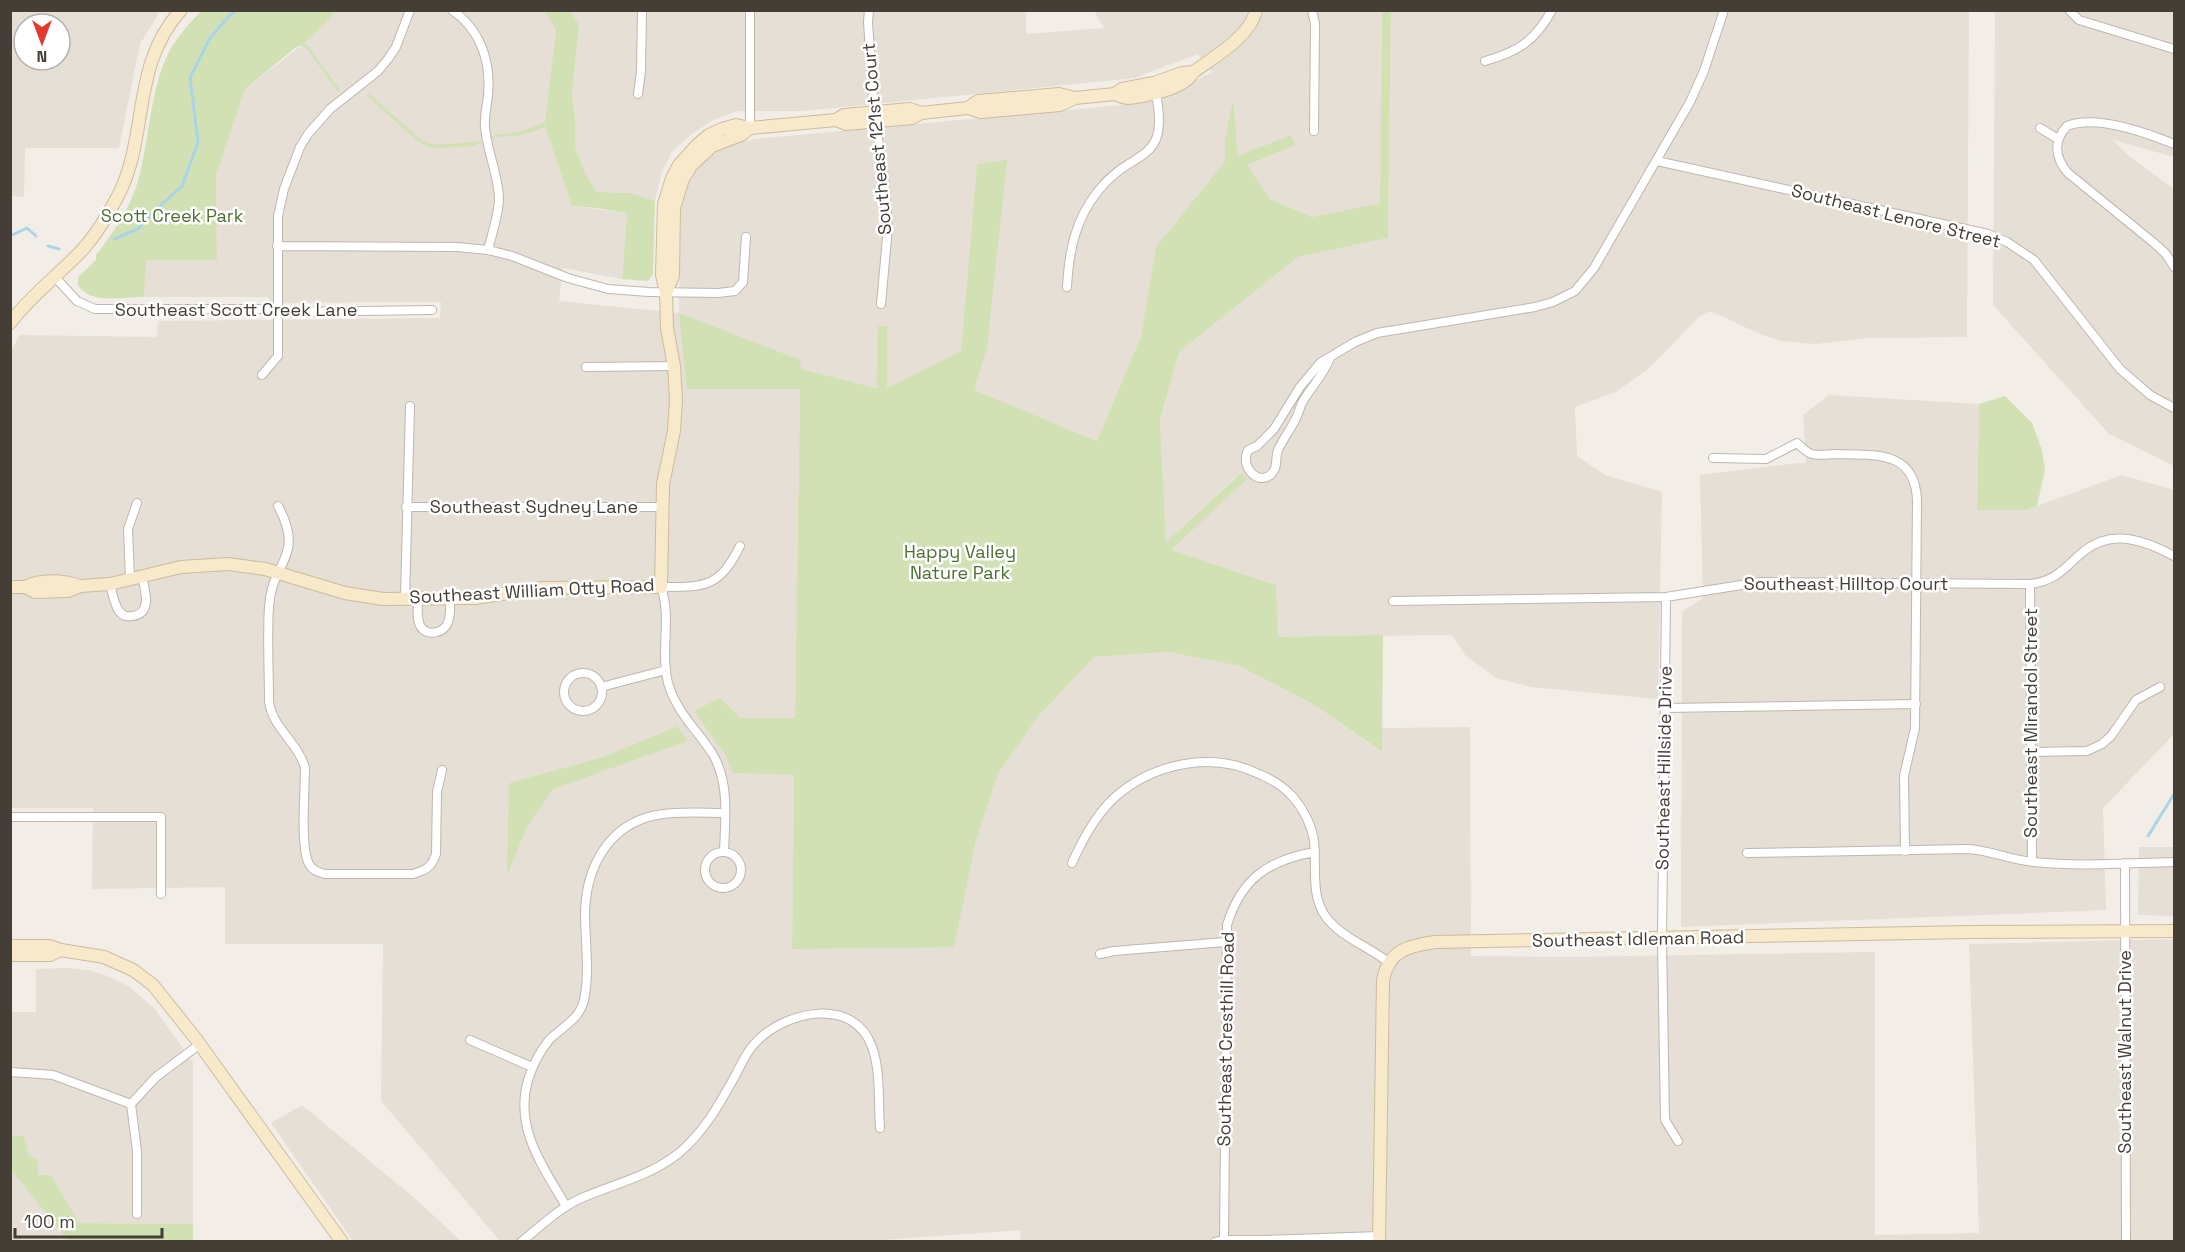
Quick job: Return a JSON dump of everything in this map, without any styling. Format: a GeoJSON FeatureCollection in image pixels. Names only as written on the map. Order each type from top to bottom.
{"type":"FeatureCollection","features":[{"type":"Feature","properties":{"kind":"main road"},"geometry":{"type":"LineString","coordinates":[[10,323],[24,305],[94,236],[120,192],[132,154],[150,63],[165,31],[181,10]]}},
{"type":"Feature","properties":{"kind":"main road","name":"Southeast William Otty Road"},"geometry":{"type":"LineString","coordinates":[[10,587],[25,587],[35,582],[68,582],[80,586],[110,584],[181,567],[211,564],[243,565],[279,573],[345,594],[372,598],[450,599],[475,598],[543,588],[661,587],[663,484],[675,416],[674,366],[667,328],[666,293],[673,276],[674,208],[683,179],[691,166],[712,147],[741,135],[750,128],[836,120],[844,115],[875,117],[910,109],[921,113],[968,108],[981,112],[1030,108],[1060,105],[1075,98],[1115,94],[1122,89],[1155,88],[1182,73],[1193,72],[1229,46],[1258,12]]}},
{"type":"Feature","properties":{"kind":"main road","name":"Southeast Idleman Road"},"geometry":{"type":"LineString","coordinates":[[1388,962],[1409,947],[1435,942],[1970,932],[2175,931]]}},
{"type":"Feature","properties":{"kind":"main road"},"geometry":{"type":"LineString","coordinates":[[10,946],[49,946],[61,950],[90,953],[122,964],[142,976],[164,996],[342,1242]]}},
{"type":"Feature","properties":{"kind":"main road"},"geometry":{"type":"LineString","coordinates":[[10,955],[50,955],[61,950]]}},
{"type":"Feature","properties":{"kind":"main road"},"geometry":{"type":"LineString","coordinates":[[1379,1239],[1382,988],[1388,962]]}},
{"type":"Feature","properties":{"kind":"street"},"geometry":{"type":"LineString","coordinates":[[262,375],[278,356],[277,246],[280,202],[300,147],[330,109],[378,71],[388,59],[396,47],[410,10]]}},
{"type":"Feature","properties":{"kind":"street"},"geometry":{"type":"LineString","coordinates":[[452,10],[469,26],[480,41],[489,73],[484,119],[486,142],[499,199],[488,250]]}},
{"type":"Feature","properties":{"kind":"street"},"geometry":{"type":"LineString","coordinates":[[638,94],[641,71],[642,10]]}},
{"type":"Feature","properties":{"kind":"street"},"geometry":{"type":"LineString","coordinates":[[750,10],[750,128]]}},
{"type":"Feature","properties":{"kind":"street","name":"Southeast 121st Court"},"geometry":{"type":"LineString","coordinates":[[869,10],[875,117],[888,227],[881,304]]}},
{"type":"Feature","properties":{"kind":"street"},"geometry":{"type":"LineString","coordinates":[[1312,10],[1315,24],[1314,131]]}},
{"type":"Feature","properties":{"kind":"street"},"geometry":{"type":"LineString","coordinates":[[1485,62],[1505,56],[1526,45],[1552,10]]}},
{"type":"Feature","properties":{"kind":"street"},"geometry":{"type":"LineString","coordinates":[[1330,358],[1302,402],[1298,416],[1276,453],[1277,462],[1273,473],[1266,477],[1256,477],[1248,472],[1244,462],[1248,450],[1257,446],[1274,429],[1311,372],[1320,363],[1355,342],[1377,333],[1535,307],[1563,298],[1582,284],[1594,268],[1657,161],[1698,86],[1724,10]]}},
{"type":"Feature","properties":{"kind":"street"},"geometry":{"type":"LineString","coordinates":[[2069,10],[2079,20],[2175,50]]}},
{"type":"Feature","properties":{"kind":"street"},"geometry":{"type":"LineString","coordinates":[[1067,287],[1072,240],[1087,207],[1109,179],[1143,157],[1155,142],[1160,122],[1155,88]]}},
{"type":"Feature","properties":{"kind":"street"},"geometry":{"type":"LineString","coordinates":[[2175,144],[2102,123],[2085,121],[2067,126],[2058,139],[2057,158],[2068,173],[2154,243],[2175,267]]}},
{"type":"Feature","properties":{"kind":"street"},"geometry":{"type":"LineString","coordinates":[[2040,128],[2058,139]]}},
{"type":"Feature","properties":{"kind":"street","name":"Southeast Lenore Street"},"geometry":{"type":"LineString","coordinates":[[1657,161],[1988,234],[2007,242],[2034,260],[2129,379],[2150,395],[2175,408]]}},
{"type":"Feature","properties":{"kind":"street"},"geometry":{"type":"LineString","coordinates":[[277,246],[457,247],[488,250],[512,256],[586,284],[629,292],[718,293],[735,291],[741,286],[745,277],[746,237]]}},
{"type":"Feature","properties":{"kind":"street","name":"Southeast Scott Creek Lane"},"geometry":{"type":"LineString","coordinates":[[54,276],[77,301],[95,309],[432,310]]}},
{"type":"Feature","properties":{"kind":"street"},"geometry":{"type":"LineString","coordinates":[[586,367],[674,366]]}},
{"type":"Feature","properties":{"kind":"street"},"geometry":{"type":"LineString","coordinates":[[410,406],[410,479],[406,507],[411,599],[424,630],[432,633],[441,630],[448,623],[450,599]]}},
{"type":"Feature","properties":{"kind":"street"},"geometry":{"type":"LineString","coordinates":[[1713,458],[1766,459],[1797,443],[1811,454],[1881,457],[1899,461],[1911,474],[1916,490],[1916,704],[1913,742],[1904,776],[1905,851]]}},
{"type":"Feature","properties":{"kind":"street"},"geometry":{"type":"LineString","coordinates":[[110,584],[120,612],[128,616],[143,612],[147,600],[136,578],[129,529],[137,503]]}},
{"type":"Feature","properties":{"kind":"street"},"geometry":{"type":"LineString","coordinates":[[278,506],[288,524],[290,533],[286,558],[269,606],[269,701],[272,717],[302,756],[305,848],[310,866],[316,872],[325,874],[413,874],[426,870],[433,863],[436,854],[436,792],[441,770]]}},
{"type":"Feature","properties":{"kind":"street","name":"Southeast Sydney Lane"},"geometry":{"type":"LineString","coordinates":[[406,507],[662,507]]}},
{"type":"Feature","properties":{"kind":"street","name":"Southeast Hilltop Court"},"geometry":{"type":"LineString","coordinates":[[1393,601],[1666,597],[1760,582],[2030,584],[2052,578],[2066,569],[2084,550],[2107,540],[2120,538],[2145,542],[2175,556]]}},
{"type":"Feature","properties":{"kind":"street"},"geometry":{"type":"LineString","coordinates":[[724,852],[725,791],[713,754],[678,708],[672,694],[666,670],[667,602],[661,587],[694,587],[716,580],[740,546]]}},
{"type":"Feature","properties":{"kind":"street","name":"Southeast Mirandol Street"},"geometry":{"type":"LineString","coordinates":[[2030,584],[2032,862]]}},
{"type":"Feature","properties":{"kind":"street","name":"Southeast Hillside Drive"},"geometry":{"type":"LineString","coordinates":[[1666,597],[1662,939],[1665,1120],[1678,1141]]}},
{"type":"Feature","properties":{"kind":"street"},"geometry":{"type":"LineString","coordinates":[[601,687],[666,670]]}},
{"type":"Feature","properties":{"kind":"street"},"geometry":{"type":"LineString","coordinates":[[577,674],[591,675],[601,687],[601,698],[598,704],[586,711],[577,710],[568,704],[564,697],[567,682],[577,674]]}},
{"type":"Feature","properties":{"kind":"street"},"geometry":{"type":"LineString","coordinates":[[2031,752],[2087,751],[2102,744],[2136,700],[2160,687]]}},
{"type":"Feature","properties":{"kind":"street"},"geometry":{"type":"LineString","coordinates":[[1665,708],[1916,704]]}},
{"type":"Feature","properties":{"kind":"street"},"geometry":{"type":"LineString","coordinates":[[1072,863],[1084,837],[1103,809],[1129,787],[1159,771],[1175,766],[1205,762],[1228,764],[1250,770],[1279,784],[1292,796],[1305,816],[1311,829],[1315,852],[1316,893],[1324,915],[1338,930],[1388,962]]}},
{"type":"Feature","properties":{"kind":"street"},"geometry":{"type":"LineString","coordinates":[[567,1206],[535,1153],[528,1136],[524,1106],[526,1087],[532,1067],[547,1043],[573,1020],[584,1002],[586,891],[593,867],[608,844],[628,827],[644,818],[725,813]]}},
{"type":"Feature","properties":{"kind":"street"},"geometry":{"type":"LineString","coordinates":[[10,817],[161,817],[160,894]]}},
{"type":"Feature","properties":{"kind":"street"},"geometry":{"type":"LineString","coordinates":[[1746,853],[1985,850],[2032,862],[2175,862]]}},
{"type":"Feature","properties":{"kind":"street"},"geometry":{"type":"LineString","coordinates":[[724,852],[734,856],[741,866],[738,880],[731,887],[724,889],[710,883],[705,872],[710,857],[724,852]]}},
{"type":"Feature","properties":{"kind":"street","name":"Southeast Cresthill Road"},"geometry":{"type":"LineString","coordinates":[[1219,1241],[1225,942],[1231,910],[1249,881],[1288,858],[1315,852]]}},
{"type":"Feature","properties":{"kind":"street","name":"Southeast Walnut Drive"},"geometry":{"type":"LineString","coordinates":[[2125,863],[2126,1242]]}},
{"type":"Feature","properties":{"kind":"street"},"geometry":{"type":"LineString","coordinates":[[1100,954],[1225,942]]}},
{"type":"Feature","properties":{"kind":"street"},"geometry":{"type":"LineString","coordinates":[[520,1242],[567,1206],[584,1197],[657,1169],[677,1154],[704,1128],[755,1042],[777,1027],[811,1014],[840,1015],[851,1020],[867,1035],[875,1055],[880,1128]]}},
{"type":"Feature","properties":{"kind":"street"},"geometry":{"type":"LineString","coordinates":[[470,1040],[532,1067]]}},
{"type":"Feature","properties":{"kind":"street"},"geometry":{"type":"LineString","coordinates":[[131,1104],[156,1077],[200,1044]]}},
{"type":"Feature","properties":{"kind":"street"},"geometry":{"type":"LineString","coordinates":[[10,1072],[53,1075],[131,1104]]}},
{"type":"Feature","properties":{"kind":"street"},"geometry":{"type":"LineString","coordinates":[[131,1104],[137,1150],[137,1214]]}},
{"type":"Feature","properties":{"kind":"street"},"geometry":{"type":"LineString","coordinates":[[1219,1241],[1379,1239]]}},
{"type":"Feature","properties":{"kind":"shaded area"},"geometry":{"type":"Polygon","coordinates":[[[11,10],[160,11],[140,44],[119,148],[25,148],[24,197],[11,196],[11,10]]]}},
{"type":"Feature","properties":{"kind":"shaded area"},"geometry":{"type":"Polygon","coordinates":[[[334,11],[544,11],[556,30],[545,127],[572,206],[627,213],[622,279],[563,268],[559,301],[679,313],[681,209],[685,192],[700,165],[711,155],[730,144],[755,139],[1132,104],[1169,94],[1212,72],[1198,54],[1135,78],[803,111],[738,111],[715,119],[692,134],[672,152],[662,172],[655,201],[631,193],[597,192],[586,175],[575,147],[572,94],[579,26],[570,11],[1026,11],[1026,34],[1104,28],[1094,11],[1382,11],[1380,203],[1312,217],[1270,199],[1246,165],[1296,145],[1291,135],[1238,157],[1233,103],[1225,139],[1225,161],[1156,247],[1141,336],[1097,441],[973,390],[987,348],[977,164],[961,352],[887,388],[887,326],[879,326],[878,388],[800,369],[687,389],[800,389],[795,719],[740,718],[716,741],[726,756],[732,773],[794,775],[792,949],[975,844],[998,774],[1037,718],[1094,657],[1168,652],[1239,666],[1313,704],[1381,752],[1382,728],[1470,727],[1471,956],[1565,957],[1875,952],[1875,1235],[1979,1233],[1969,944],[2174,939],[2174,1241],[1021,1242],[1020,1230],[853,1242],[500,1241],[381,1101],[383,944],[225,944],[225,887],[92,889],[93,808],[11,808],[10,352],[20,335],[157,337],[158,321],[440,318],[441,302],[270,303],[268,297],[144,297],[145,260],[217,260],[216,176],[245,89],[302,45],[337,91],[339,89],[308,46],[303,43],[331,18],[334,11]],[[677,726],[606,756],[509,783],[508,874],[528,825],[554,789],[688,741],[677,726]]]}},
{"type":"Feature","properties":{"kind":"shaded area"},"geometry":{"type":"Polygon","coordinates":[[[1391,11],[1969,11],[1967,337],[1868,338],[1816,344],[1781,341],[1710,311],[1699,317],[1649,368],[1616,392],[1575,407],[1577,456],[1605,475],[1662,492],[1658,699],[1531,687],[1496,678],[1465,655],[1452,635],[1277,637],[1276,585],[1170,550],[1246,479],[1240,473],[1166,542],[1160,420],[1179,352],[1298,257],[1388,238],[1391,11]]]}},
{"type":"Feature","properties":{"kind":"shaded area"},"geometry":{"type":"Polygon","coordinates":[[[1995,11],[2174,11],[2174,157],[2113,140],[2129,156],[2174,189],[2174,466],[2109,434],[1993,305],[1995,11]]]}},
{"type":"Feature","properties":{"kind":"shaded area"},"geometry":{"type":"Polygon","coordinates":[[[1829,395],[1979,404],[1977,510],[2026,510],[2122,475],[2174,490],[2174,734],[2103,808],[2106,910],[1681,927],[1682,612],[1703,598],[1700,475],[1806,462],[1803,415],[1829,395]]]}},
{"type":"Feature","properties":{"kind":"shaded area"},"geometry":{"type":"Polygon","coordinates":[[[2139,847],[2174,847],[2174,916],[2138,915],[2139,847]]]}},
{"type":"Feature","properties":{"kind":"shaded area"},"geometry":{"type":"Polygon","coordinates":[[[36,969],[89,970],[113,978],[130,987],[154,1008],[193,1062],[193,1224],[79,1223],[38,1175],[27,1154],[24,1136],[11,1135],[10,1012],[36,1012],[36,969]]]}},
{"type":"Feature","properties":{"kind":"shaded area"},"geometry":{"type":"Polygon","coordinates":[[[302,1105],[418,1201],[461,1241],[353,1241],[271,1123],[302,1105]]]}},
{"type":"Feature","properties":{"kind":"shaded area"},"geometry":{"type":"Polygon","coordinates":[[[11,1170],[68,1241],[11,1241],[11,1170]]]}},
{"type":"Feature","properties":{"kind":"green space","name":"Scott Creek Park"},"geometry":{"type":"Polygon","coordinates":[[[201,11],[334,11],[331,18],[304,43],[340,90],[337,91],[306,48],[301,45],[245,89],[216,176],[217,260],[146,260],[144,297],[99,298],[83,291],[78,285],[78,277],[96,260],[96,255],[130,203],[141,169],[153,100],[162,68],[175,42],[201,11]]]}},
{"type":"Feature","properties":{"kind":"green space"},"geometry":{"type":"Polygon","coordinates":[[[544,11],[570,11],[579,25],[572,94],[575,147],[586,175],[597,192],[631,193],[655,201],[653,274],[648,281],[622,279],[627,213],[572,206],[545,127],[522,135],[495,137],[486,142],[476,144],[476,146],[432,148],[420,143],[367,96],[369,94],[423,141],[434,145],[486,141],[495,135],[519,132],[545,123],[556,30],[544,11]]]}},
{"type":"Feature","properties":{"kind":"green space","name":"Happy Valley Nature Park"},"geometry":{"type":"Polygon","coordinates":[[[1382,11],[1391,11],[1388,238],[1298,257],[1179,352],[1160,420],[1166,542],[1241,473],[1247,479],[1171,550],[1276,585],[1278,637],[1383,635],[1382,752],[1313,704],[1239,666],[1168,652],[1094,657],[1037,718],[998,774],[975,844],[954,947],[792,949],[794,775],[732,773],[726,756],[694,711],[720,698],[740,718],[795,718],[800,389],[687,389],[679,313],[800,360],[801,369],[877,388],[878,326],[887,326],[887,388],[961,351],[977,164],[1007,160],[987,348],[974,390],[1097,441],[1141,336],[1156,247],[1225,161],[1225,139],[1233,100],[1238,156],[1291,135],[1296,145],[1247,165],[1270,199],[1312,217],[1380,203],[1382,11]]]}},
{"type":"Feature","properties":{"kind":"green space"},"geometry":{"type":"Polygon","coordinates":[[[2005,396],[2032,423],[2042,450],[2045,470],[2037,506],[2026,510],[1977,510],[1979,404],[2005,396]]]}},
{"type":"Feature","properties":{"kind":"green space"},"geometry":{"type":"Polygon","coordinates":[[[677,726],[688,741],[554,789],[528,825],[507,876],[509,783],[606,756],[677,726]]]}},
{"type":"Feature","properties":{"kind":"green space"},"geometry":{"type":"Polygon","coordinates":[[[10,1135],[24,1136],[28,1154],[38,1161],[38,1175],[51,1175],[79,1223],[193,1224],[193,1241],[68,1241],[11,1170],[10,1135]]]}},
{"type":"Feature","properties":{"kind":"waterway"},"geometry":{"type":"LineString","coordinates":[[114,239],[138,229],[182,186],[198,142],[190,78],[210,38],[237,10]]}},
{"type":"Feature","properties":{"kind":"waterway"},"geometry":{"type":"LineString","coordinates":[[10,236],[27,228],[36,236]]}},
{"type":"Feature","properties":{"kind":"waterway"},"geometry":{"type":"LineString","coordinates":[[48,246],[59,249]]}},
{"type":"Feature","properties":{"kind":"waterway"},"geometry":{"type":"LineString","coordinates":[[2148,836],[2174,794]]}}]}
